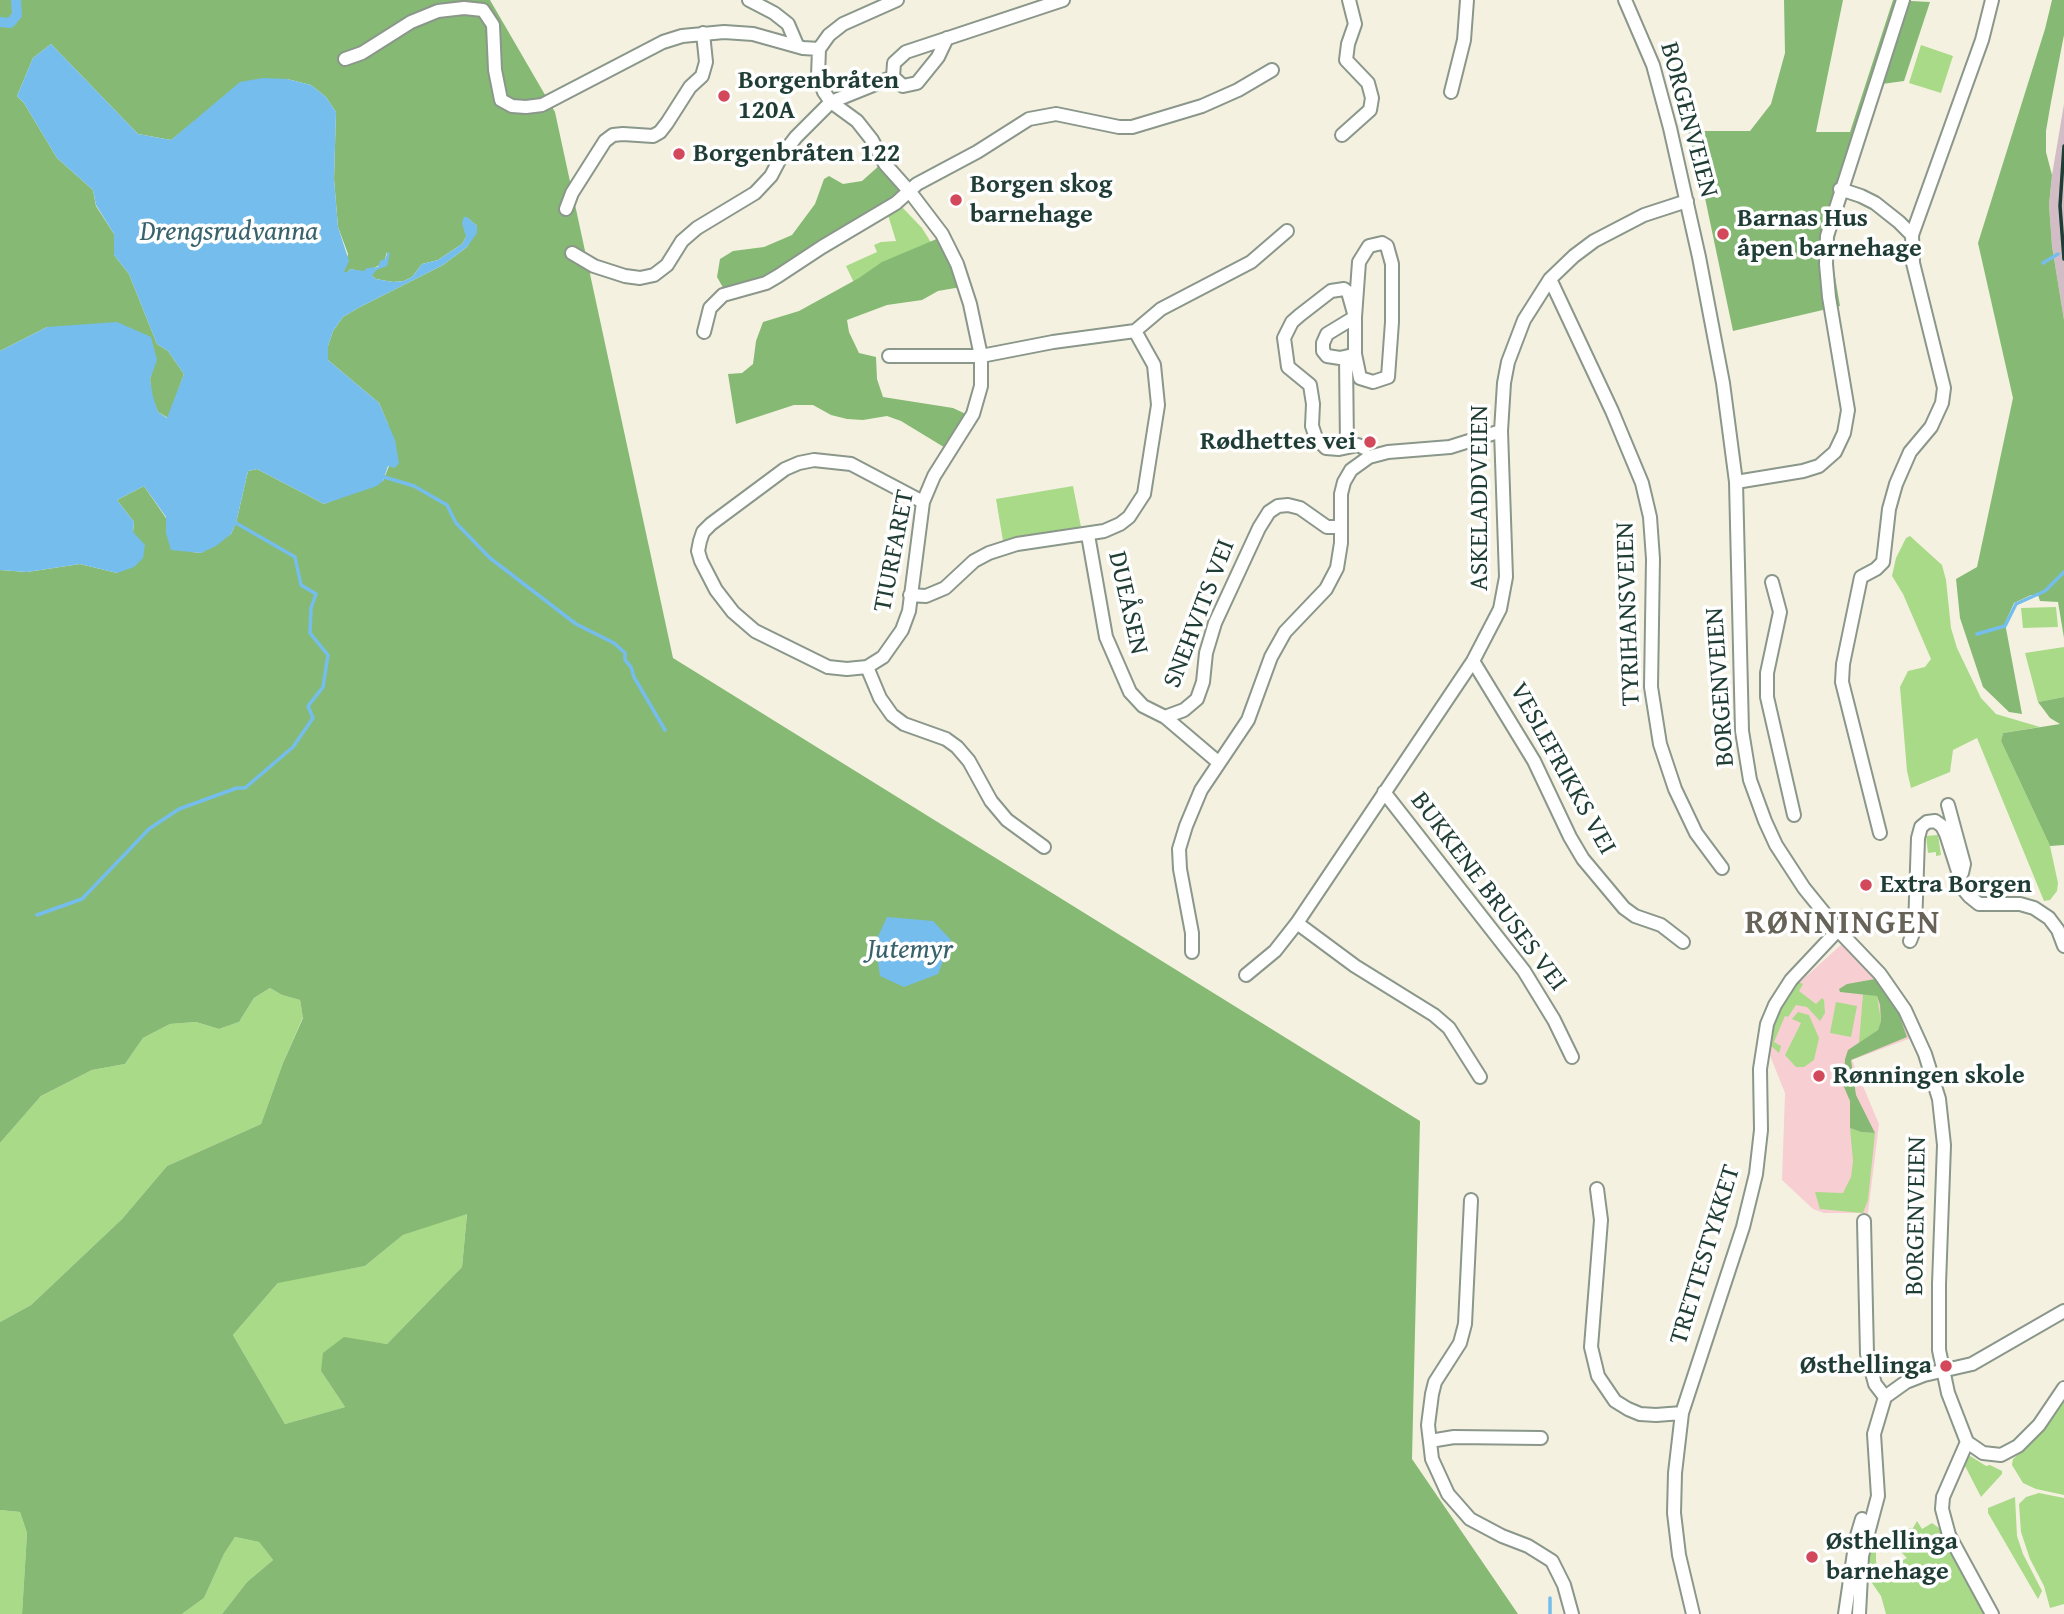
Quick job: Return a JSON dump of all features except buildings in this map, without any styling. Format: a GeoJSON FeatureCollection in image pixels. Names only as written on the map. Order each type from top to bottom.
{"type":"FeatureCollection","features":[{"type":"Feature","properties":{"kind":"street"},"geometry":{"type":"LineString","coordinates":[[749,0],[775,13],[788,24],[797,45]]}},
{"type":"Feature","properties":{"kind":"street"},"geometry":{"type":"LineString","coordinates":[[831,102],[818,76],[819,49],[829,35],[843,24],[897,0]]}},
{"type":"Feature","properties":{"kind":"street"},"geometry":{"type":"LineString","coordinates":[[892,77],[894,63],[906,52],[1063,0]]}},
{"type":"Feature","properties":{"kind":"street"},"geometry":{"type":"LineString","coordinates":[[1342,135],[1370,110],[1373,98],[1368,83],[1346,60],[1355,24],[1349,0]]}},
{"type":"Feature","properties":{"kind":"street"},"geometry":{"type":"LineString","coordinates":[[1451,92],[1464,40],[1467,0]]}},
{"type":"Feature","properties":{"kind":"street","name":"BORGENVEIEN"},"geometry":{"type":"LineString","coordinates":[[1625,0],[1653,65],[1687,201],[1723,383],[1735,482],[1742,731],[1751,780],[1776,845],[1804,888],[1880,975],[1905,1010],[1925,1054],[1938,1099],[1944,1145],[1938,1329],[1942,1370],[1967,1442]]}},
{"type":"Feature","properties":{"kind":"street"},"geometry":{"type":"LineString","coordinates":[[1735,482],[1819,466],[1835,452],[1844,433],[1848,410],[1829,297],[1827,236],[1903,0]]}},
{"type":"Feature","properties":{"kind":"street"},"geometry":{"type":"LineString","coordinates":[[1880,833],[1842,682],[1843,664],[1861,577],[1883,562],[1889,509],[1896,484],[1910,452],[1931,427],[1944,394],[1915,274],[1912,235],[1982,40],[1992,0]]}},
{"type":"Feature","properties":{"kind":"street"},"geometry":{"type":"LineString","coordinates":[[345,59],[362,53],[411,22],[438,11],[464,8],[483,10],[494,25],[495,70],[501,100],[512,106],[526,107],[542,105],[663,42],[703,33],[753,34],[819,49]]}},
{"type":"Feature","properties":{"kind":"street"},"geometry":{"type":"LineString","coordinates":[[566,209],[572,193],[605,141],[613,135],[653,136],[660,132],[690,88],[702,76],[706,62],[703,33]]}},
{"type":"Feature","properties":{"kind":"street"},"geometry":{"type":"LineString","coordinates":[[892,77],[902,86],[917,83],[938,57],[947,38]]}},
{"type":"Feature","properties":{"kind":"street"},"geometry":{"type":"LineString","coordinates":[[704,332],[710,309],[723,295],[766,283],[896,203],[917,184],[977,152],[1029,119],[1056,114],[1119,127],[1132,127],[1202,106],[1272,70]]}},
{"type":"Feature","properties":{"kind":"street"},"geometry":{"type":"LineString","coordinates":[[572,253],[594,266],[625,276],[640,278],[654,275],[667,265],[682,241],[696,228],[755,193],[771,176],[796,137],[831,102],[892,77]]}},
{"type":"Feature","properties":{"kind":"street","name":"TIURFARET"},"geometry":{"type":"LineString","coordinates":[[831,102],[857,121],[886,164],[942,234],[957,264],[970,304],[981,356],[981,386],[973,414],[934,476],[923,502],[909,611],[902,631],[883,657],[867,667]]}},
{"type":"Feature","properties":{"kind":"street"},"geometry":{"type":"LineString","coordinates":[[1840,189],[1875,203],[1912,235]]}},
{"type":"Feature","properties":{"kind":"street","name":"ASKELADDVEIEN"},"geometry":{"type":"LineString","coordinates":[[1246,975],[1275,951],[1297,923],[1473,661],[1500,609],[1505,592],[1506,561],[1501,431],[1504,383],[1508,362],[1524,320],[1550,279],[1594,241],[1644,215],[1687,201]]}},
{"type":"Feature","properties":{"kind":"street"},"geometry":{"type":"LineString","coordinates":[[889,356],[981,356],[1054,342],[1135,331],[1161,309],[1251,262],[1287,231]]}},
{"type":"Feature","properties":{"kind":"street"},"geometry":{"type":"LineString","coordinates":[[1347,447],[1351,355],[1359,262],[1369,246],[1382,243],[1387,246],[1392,264],[1388,377],[1373,382],[1360,378],[1351,355]]}},
{"type":"Feature","properties":{"kind":"street"},"geometry":{"type":"LineString","coordinates":[[1909,289],[1915,274]]}},
{"type":"Feature","properties":{"kind":"street","name":"TYRIHANSVEIEN"},"geometry":{"type":"LineString","coordinates":[[1550,279],[1612,411],[1642,483],[1650,517],[1653,559],[1651,687],[1660,744],[1675,789],[1696,833],[1722,868]]}},
{"type":"Feature","properties":{"kind":"street"},"geometry":{"type":"LineString","coordinates":[[1355,317],[1348,292],[1338,288],[1292,322],[1284,338],[1288,368],[1310,384],[1312,426],[1316,438],[1326,448],[1358,445],[1364,448]]}},
{"type":"Feature","properties":{"kind":"street"},"geometry":{"type":"LineString","coordinates":[[1351,355],[1327,356],[1322,343],[1327,334],[1355,317]]}},
{"type":"Feature","properties":{"kind":"street","name":"DUEÅSEN"},"geometry":{"type":"LineString","coordinates":[[910,595],[926,596],[945,588],[974,561],[1004,547],[1088,535],[1120,524],[1137,507],[1144,494],[1158,405],[1157,379],[1149,354],[1135,331]]}},
{"type":"Feature","properties":{"kind":"street"},"geometry":{"type":"LineString","coordinates":[[1192,952],[1192,933],[1180,869],[1180,849],[1201,790],[1248,720],[1271,657],[1285,632],[1326,589],[1337,568],[1341,543],[1340,494],[1344,481],[1351,470],[1368,457],[1388,452],[1450,447],[1501,431]]}},
{"type":"Feature","properties":{"kind":"street"},"geometry":{"type":"LineString","coordinates":[[923,502],[850,464],[807,462],[785,469],[711,524],[703,532],[698,551],[716,590],[733,612],[755,631],[828,667],[867,667],[880,698],[892,715],[904,724],[946,739],[957,747],[969,761],[991,801],[1007,820],[1044,847]]}},
{"type":"Feature","properties":{"kind":"street","name":"SNEHVITS VEI"},"geometry":{"type":"LineString","coordinates":[[1165,716],[1184,710],[1197,699],[1215,623],[1269,512],[1278,506],[1288,505],[1300,508],[1328,527],[1340,527]]}},
{"type":"Feature","properties":{"kind":"street","name":"DUEÅSEN"},"geometry":{"type":"LineString","coordinates":[[1088,535],[1106,636],[1130,692],[1143,706],[1165,716],[1218,762]]}},
{"type":"Feature","properties":{"kind":"street"},"geometry":{"type":"LineString","coordinates":[[1772,582],[1780,612],[1768,668],[1767,697],[1794,816]]}},
{"type":"Feature","properties":{"kind":"street","name":"VESLEFRIKKS VEI"},"geometry":{"type":"LineString","coordinates":[[1473,661],[1534,761],[1583,859],[1624,908],[1635,916],[1661,925],[1683,942]]}},
{"type":"Feature","properties":{"kind":"street","name":"BUKKENE BRUSES VEI"},"geometry":{"type":"LineString","coordinates":[[1384,792],[1524,971],[1555,1020],[1572,1057]]}},
{"type":"Feature","properties":{"kind":"street"},"geometry":{"type":"LineString","coordinates":[[1948,805],[1964,864],[1960,880]]}},
{"type":"Feature","properties":{"kind":"street"},"geometry":{"type":"LineString","coordinates":[[1910,941],[1915,928],[1917,838],[1921,827],[1935,821],[1942,826],[1964,890],[1979,904],[2020,904],[2043,914],[2058,930],[2064,946]]}},
{"type":"Feature","properties":{"kind":"street"},"geometry":{"type":"LineString","coordinates":[[1297,923],[1355,966],[1434,1015],[1449,1028],[1480,1077]]}},
{"type":"Feature","properties":{"kind":"street","name":"TRETTESTYKKET"},"geometry":{"type":"LineString","coordinates":[[1693,1614],[1679,1555],[1674,1513],[1675,1472],[1682,1413],[1751,1196],[1760,1150],[1760,1069],[1767,1024],[1791,980],[1838,930]]}},
{"type":"Feature","properties":{"kind":"street"},"geometry":{"type":"LineString","coordinates":[[1597,1189],[1601,1220],[1591,1347],[1598,1376],[1615,1401],[1628,1409],[1640,1414],[1682,1413]]}},
{"type":"Feature","properties":{"kind":"street"},"geometry":{"type":"LineString","coordinates":[[1471,1200],[1464,1335],[1436,1382],[1428,1424],[1432,1459],[1448,1494],[1470,1519],[1482,1527],[1528,1546],[1552,1561],[1564,1585],[1572,1614]]}},
{"type":"Feature","properties":{"kind":"street"},"geometry":{"type":"LineString","coordinates":[[1864,1221],[1867,1354],[1875,1384],[1885,1397]]}},
{"type":"Feature","properties":{"kind":"street"},"geometry":{"type":"LineString","coordinates":[[1859,1614],[1862,1556],[1878,1496],[1874,1434],[1885,1397],[1906,1382],[1942,1370],[1972,1364],[2064,1311]]}},
{"type":"Feature","properties":{"kind":"street"},"geometry":{"type":"LineString","coordinates":[[1992,1614],[1949,1535],[1943,1518],[1943,1497],[1967,1442],[1983,1453],[2001,1455],[2018,1446],[2039,1425],[2064,1388]]}},
{"type":"Feature","properties":{"kind":"street"},"geometry":{"type":"LineString","coordinates":[[1430,1441],[1454,1437],[1541,1438]]}},
{"type":"Feature","properties":{"kind":"street"},"geometry":{"type":"LineString","coordinates":[[1845,1614],[1856,1539],[1864,1512],[1878,1496]]}},
{"type":"Feature","properties":{"kind":"shaded area"},"geometry":{"type":"Polygon","coordinates":[[[2064,104],[2064,320],[2052,246],[2049,205],[2064,104]]]}},
{"type":"Feature","properties":{"kind":"shaded area","name":"Rønningen skole"},"geometry":{"type":"Polygon","coordinates":[[[1843,943],[1877,979],[1901,1014],[1911,1038],[1852,1060],[1879,1124],[1868,1213],[1824,1213],[1813,1209],[1782,1180],[1785,1093],[1769,1053],[1786,1004],[1801,981],[1843,943]]]}},
{"type":"Feature","properties":{"kind":"green space"},"geometry":{"type":"Polygon","coordinates":[[[0,0],[490,0],[555,112],[673,658],[1420,1121],[1412,1459],[1518,1614],[222,1614],[247,1582],[273,1560],[259,1542],[235,1537],[224,1554],[204,1598],[182,1614],[22,1614],[27,1533],[20,1512],[0,1510],[0,1322],[31,1305],[122,1219],[167,1166],[261,1124],[303,1018],[300,1000],[270,988],[254,998],[239,1022],[219,1029],[196,1022],[170,1024],[143,1038],[125,1064],[92,1070],[41,1096],[0,1143],[0,570],[27,572],[80,564],[117,573],[133,532],[134,522],[117,500],[144,486],[166,518],[166,533],[192,552],[201,553],[231,534],[248,471],[257,469],[324,504],[383,481],[389,466],[388,424],[379,403],[328,360],[328,346],[333,331],[343,317],[358,308],[443,265],[467,247],[477,226],[469,219],[462,244],[438,260],[422,264],[412,277],[404,281],[393,282],[372,276],[373,272],[388,262],[387,252],[385,259],[378,266],[364,272],[350,269],[343,272],[348,254],[338,227],[334,179],[336,112],[326,97],[311,85],[287,79],[202,116],[171,140],[138,134],[51,44],[33,58],[17,96],[57,158],[93,190],[96,206],[114,234],[114,255],[129,274],[157,344],[168,351],[184,374],[168,418],[158,412],[152,397],[150,379],[156,360],[47,327],[0,351],[0,0]],[[467,1214],[403,1235],[365,1266],[278,1283],[233,1335],[285,1424],[345,1407],[321,1371],[323,1353],[344,1337],[387,1344],[462,1267],[467,1214]]]}},
{"type":"Feature","properties":{"kind":"green space"},"geometry":{"type":"Polygon","coordinates":[[[1784,0],[1843,0],[1816,132],[1850,132],[1893,0],[1930,2],[1904,81],[1882,84],[1837,224],[1832,259],[1840,306],[1733,331],[1688,131],[1750,131],[1771,104],[1785,53],[1784,0]]]}},
{"type":"Feature","properties":{"kind":"green space"},"geometry":{"type":"Polygon","coordinates":[[[2052,0],[2064,0],[2064,35],[2046,131],[2046,152],[2052,175],[2049,205],[2052,246],[2064,320],[2064,638],[2058,602],[2040,601],[2038,595],[2031,595],[2014,603],[2005,623],[2022,714],[2009,712],[1983,687],[1960,618],[1956,579],[1977,567],[2013,398],[1978,243],[2052,0]]]}},
{"type":"Feature","properties":{"kind":"green space"},"geometry":{"type":"Polygon","coordinates":[[[1921,45],[1953,56],[1941,93],[1909,83],[1921,45]]]}},
{"type":"Feature","properties":{"kind":"green space"},"geometry":{"type":"Polygon","coordinates":[[[881,164],[900,190],[898,198],[782,271],[725,291],[717,277],[720,259],[733,251],[764,247],[792,235],[815,204],[824,179],[829,176],[843,184],[862,181],[881,164]]]}},
{"type":"Feature","properties":{"kind":"green space"},"geometry":{"type":"Polygon","coordinates":[[[903,208],[922,228],[932,244],[856,287],[846,266],[877,252],[874,245],[896,241],[888,215],[903,208]]]}},
{"type":"Feature","properties":{"kind":"green space"},"geometry":{"type":"Polygon","coordinates":[[[939,238],[961,287],[938,291],[922,300],[887,305],[847,320],[849,332],[859,353],[876,357],[877,379],[883,397],[953,408],[968,415],[947,449],[901,421],[887,416],[863,420],[847,419],[831,415],[813,405],[794,405],[736,424],[728,374],[742,373],[753,364],[756,341],[763,322],[799,311],[882,262],[939,238]]]}},
{"type":"Feature","properties":{"kind":"green space"},"geometry":{"type":"Polygon","coordinates":[[[1073,486],[1081,527],[1003,541],[996,499],[1073,486]]]}},
{"type":"Feature","properties":{"kind":"green space"},"geometry":{"type":"Polygon","coordinates":[[[1910,536],[1942,565],[1951,628],[1957,648],[1981,698],[1996,714],[2040,727],[2003,733],[2001,741],[2050,846],[2058,883],[2057,891],[2050,900],[2044,901],[1977,738],[1953,750],[1950,772],[1911,788],[1907,771],[1900,687],[1908,671],[1925,667],[1931,659],[1903,594],[1892,576],[1896,558],[1906,538],[1910,536]]]}},
{"type":"Feature","properties":{"kind":"green space"},"geometry":{"type":"Polygon","coordinates":[[[2056,607],[2058,627],[2023,628],[2021,608],[2056,607]]]}},
{"type":"Feature","properties":{"kind":"green space"},"geometry":{"type":"Polygon","coordinates":[[[2064,647],[2064,697],[2038,702],[2025,653],[2064,647]]]}},
{"type":"Feature","properties":{"kind":"green space"},"geometry":{"type":"Polygon","coordinates":[[[2064,697],[2064,845],[2050,846],[2001,741],[2003,733],[2060,724],[2050,718],[2038,702],[2064,697]]]}},
{"type":"Feature","properties":{"kind":"green space"},"geometry":{"type":"Polygon","coordinates":[[[1938,835],[1941,855],[1936,856],[1936,852],[1928,853],[1926,836],[1938,835]]]}},
{"type":"Feature","properties":{"kind":"green space"},"geometry":{"type":"Polygon","coordinates":[[[1875,979],[1897,1009],[1907,1037],[1851,1060],[1856,1095],[1875,1133],[1850,1128],[1850,1101],[1844,1087],[1845,1059],[1848,1050],[1878,1030],[1881,1021],[1880,1005],[1877,996],[1840,992],[1839,989],[1847,984],[1875,979]]]}},
{"type":"Feature","properties":{"kind":"green space"},"geometry":{"type":"Polygon","coordinates":[[[1799,982],[1803,984],[1799,991],[1816,1004],[1822,998],[1824,1000],[1825,1013],[1820,1021],[1807,1007],[1796,1005],[1788,1017],[1785,1016],[1774,1042],[1781,1046],[1779,1053],[1769,1044],[1771,1026],[1782,1002],[1799,982]]]}},
{"type":"Feature","properties":{"kind":"green space"},"geometry":{"type":"Polygon","coordinates":[[[270,988],[300,1000],[303,1017],[261,1124],[167,1166],[122,1219],[31,1305],[0,1322],[0,1143],[41,1096],[92,1070],[125,1064],[143,1038],[170,1024],[196,1022],[219,1029],[239,1022],[254,998],[270,988]]]}},
{"type":"Feature","properties":{"kind":"green space"},"geometry":{"type":"Polygon","coordinates":[[[1863,994],[1877,996],[1881,1021],[1878,1030],[1859,1043],[1863,994]]]}},
{"type":"Feature","properties":{"kind":"green space"},"geometry":{"type":"Polygon","coordinates":[[[1836,1002],[1857,1006],[1851,1037],[1830,1033],[1836,1002]]]}},
{"type":"Feature","properties":{"kind":"green space"},"geometry":{"type":"Polygon","coordinates":[[[1798,1012],[1809,1015],[1819,1038],[1814,1060],[1804,1067],[1796,1067],[1785,1055],[1801,1023],[1792,1019],[1798,1012]]]}},
{"type":"Feature","properties":{"kind":"green space"},"geometry":{"type":"Polygon","coordinates":[[[1850,1128],[1875,1133],[1868,1200],[1863,1213],[1820,1209],[1815,1192],[1843,1193],[1851,1177],[1853,1161],[1850,1128]]]}},
{"type":"Feature","properties":{"kind":"green space"},"geometry":{"type":"Polygon","coordinates":[[[467,1213],[462,1267],[387,1344],[344,1338],[321,1371],[345,1407],[285,1424],[233,1335],[279,1282],[365,1266],[403,1235],[467,1213]]]}},
{"type":"Feature","properties":{"kind":"green space"},"geometry":{"type":"Polygon","coordinates":[[[2064,1398],[2064,1495],[2036,1489],[2023,1483],[2012,1465],[2013,1459],[2032,1443],[2050,1421],[2064,1398]]]}},
{"type":"Feature","properties":{"kind":"green space"},"geometry":{"type":"Polygon","coordinates":[[[1967,1454],[1986,1466],[1990,1465],[2002,1471],[1981,1497],[1965,1466],[1967,1454]]]}},
{"type":"Feature","properties":{"kind":"green space"},"geometry":{"type":"Polygon","coordinates":[[[2039,1493],[2064,1498],[2064,1604],[2050,1608],[2044,1586],[2030,1559],[2021,1532],[2019,1504],[2026,1497],[2039,1493]]]}},
{"type":"Feature","properties":{"kind":"green space"},"geometry":{"type":"Polygon","coordinates":[[[2015,1497],[2017,1536],[2042,1591],[2038,1599],[1988,1513],[1988,1508],[2015,1497]]]}},
{"type":"Feature","properties":{"kind":"green space"},"geometry":{"type":"Polygon","coordinates":[[[0,1510],[20,1512],[27,1533],[22,1614],[0,1614],[0,1510]]]}},
{"type":"Feature","properties":{"kind":"green space"},"geometry":{"type":"Polygon","coordinates":[[[1917,1521],[1922,1529],[1932,1523],[1943,1531],[1989,1614],[1886,1614],[1881,1596],[1865,1573],[1867,1549],[1876,1522],[1876,1562],[1879,1569],[1884,1570],[1907,1558],[1888,1539],[1889,1532],[1913,1528],[1917,1521]]]}},
{"type":"Feature","properties":{"kind":"green space"},"geometry":{"type":"Polygon","coordinates":[[[235,1537],[259,1542],[273,1560],[247,1582],[222,1614],[182,1614],[204,1598],[224,1554],[235,1537]]]}},
{"type":"Feature","properties":{"kind":"water","name":"Drengsrudvanna"},"geometry":{"type":"Polygon","coordinates":[[[51,44],[138,134],[171,140],[240,82],[263,78],[287,79],[311,85],[326,97],[336,112],[334,179],[338,227],[349,261],[344,272],[378,267],[388,252],[387,266],[376,270],[372,276],[393,282],[404,281],[412,277],[422,264],[438,260],[462,244],[466,237],[462,223],[464,217],[477,226],[477,233],[467,247],[443,265],[343,317],[333,331],[328,346],[328,360],[379,403],[395,440],[399,463],[395,468],[388,466],[383,481],[377,486],[324,504],[257,469],[248,471],[231,534],[216,546],[201,553],[171,550],[166,533],[166,517],[144,486],[117,500],[134,522],[133,532],[145,545],[143,558],[134,567],[117,573],[80,564],[27,572],[0,570],[0,351],[47,327],[117,322],[151,337],[157,360],[150,379],[153,397],[158,412],[167,418],[184,374],[168,351],[157,344],[129,274],[114,255],[114,234],[96,205],[93,190],[57,158],[17,96],[33,58],[51,44]]]}},
{"type":"Feature","properties":{"kind":"water","name":"Jutemyr"},"geometry":{"type":"Polygon","coordinates":[[[887,917],[933,921],[951,940],[938,974],[904,987],[880,976],[875,943],[887,917]]]}},
{"type":"Feature","properties":{"kind":"waterway"},"geometry":{"type":"LineString","coordinates":[[0,22],[10,23],[17,15],[16,0]]}},
{"type":"Feature","properties":{"kind":"waterway"},"geometry":{"type":"LineString","coordinates":[[2043,263],[2058,254]]}},
{"type":"Feature","properties":{"kind":"waterway"},"geometry":{"type":"LineString","coordinates":[[384,477],[414,486],[447,505],[456,523],[490,558],[576,624],[614,643],[625,653],[625,660],[665,730]]}},
{"type":"Feature","properties":{"kind":"waterway"},"geometry":{"type":"LineString","coordinates":[[37,915],[82,899],[149,829],[179,809],[237,788],[245,788],[293,747],[313,718],[308,706],[323,687],[328,655],[310,633],[311,608],[316,594],[301,585],[295,557],[236,523]]}},
{"type":"Feature","properties":{"kind":"waterway"},"geometry":{"type":"LineString","coordinates":[[1977,634],[2005,626],[2016,604],[2045,591],[2064,572]]}},
{"type":"Feature","properties":{"kind":"waterway"},"geometry":{"type":"LineString","coordinates":[[1550,1598],[1550,1614]]}},
{"type":"Feature","properties":{"kind":"railway"},"geometry":{"type":"LineString","coordinates":[[2064,146],[2060,206],[2064,259]]}},
{"type":"Feature","properties":{"kind":"place","name":"Borgenbråten 120A"},"geometry":{"type":"Point","coordinates":[724,96]}},
{"type":"Feature","properties":{"kind":"place","name":"Borgenbråten 122"},"geometry":{"type":"Point","coordinates":[679,154]}},
{"type":"Feature","properties":{"kind":"place","name":"Borgen skog barnehage"},"geometry":{"type":"Point","coordinates":[956,200]}},
{"type":"Feature","properties":{"kind":"place","name":"Barnas Hus åpen barnehage"},"geometry":{"type":"Point","coordinates":[1723,234]}},
{"type":"Feature","properties":{"kind":"place","name":"Rødhettes vei"},"geometry":{"type":"Point","coordinates":[1370,442]}},
{"type":"Feature","properties":{"kind":"place","name":"Extra Borgen"},"geometry":{"type":"Point","coordinates":[1866,885]}},
{"type":"Feature","properties":{"kind":"place","name":"Rønningen skole"},"geometry":{"type":"Point","coordinates":[1819,1076]}},
{"type":"Feature","properties":{"kind":"place","name":"Østhellinga"},"geometry":{"type":"Point","coordinates":[1946,1366]}},
{"type":"Feature","properties":{"kind":"place","name":"Østhellinga barnehage"},"geometry":{"type":"Point","coordinates":[1812,1557]}},
{"type":"Feature","properties":{"kind":"district","name":"RØNNINGEN"},"geometry":{"type":"Point","coordinates":[1843,925]}}]}
